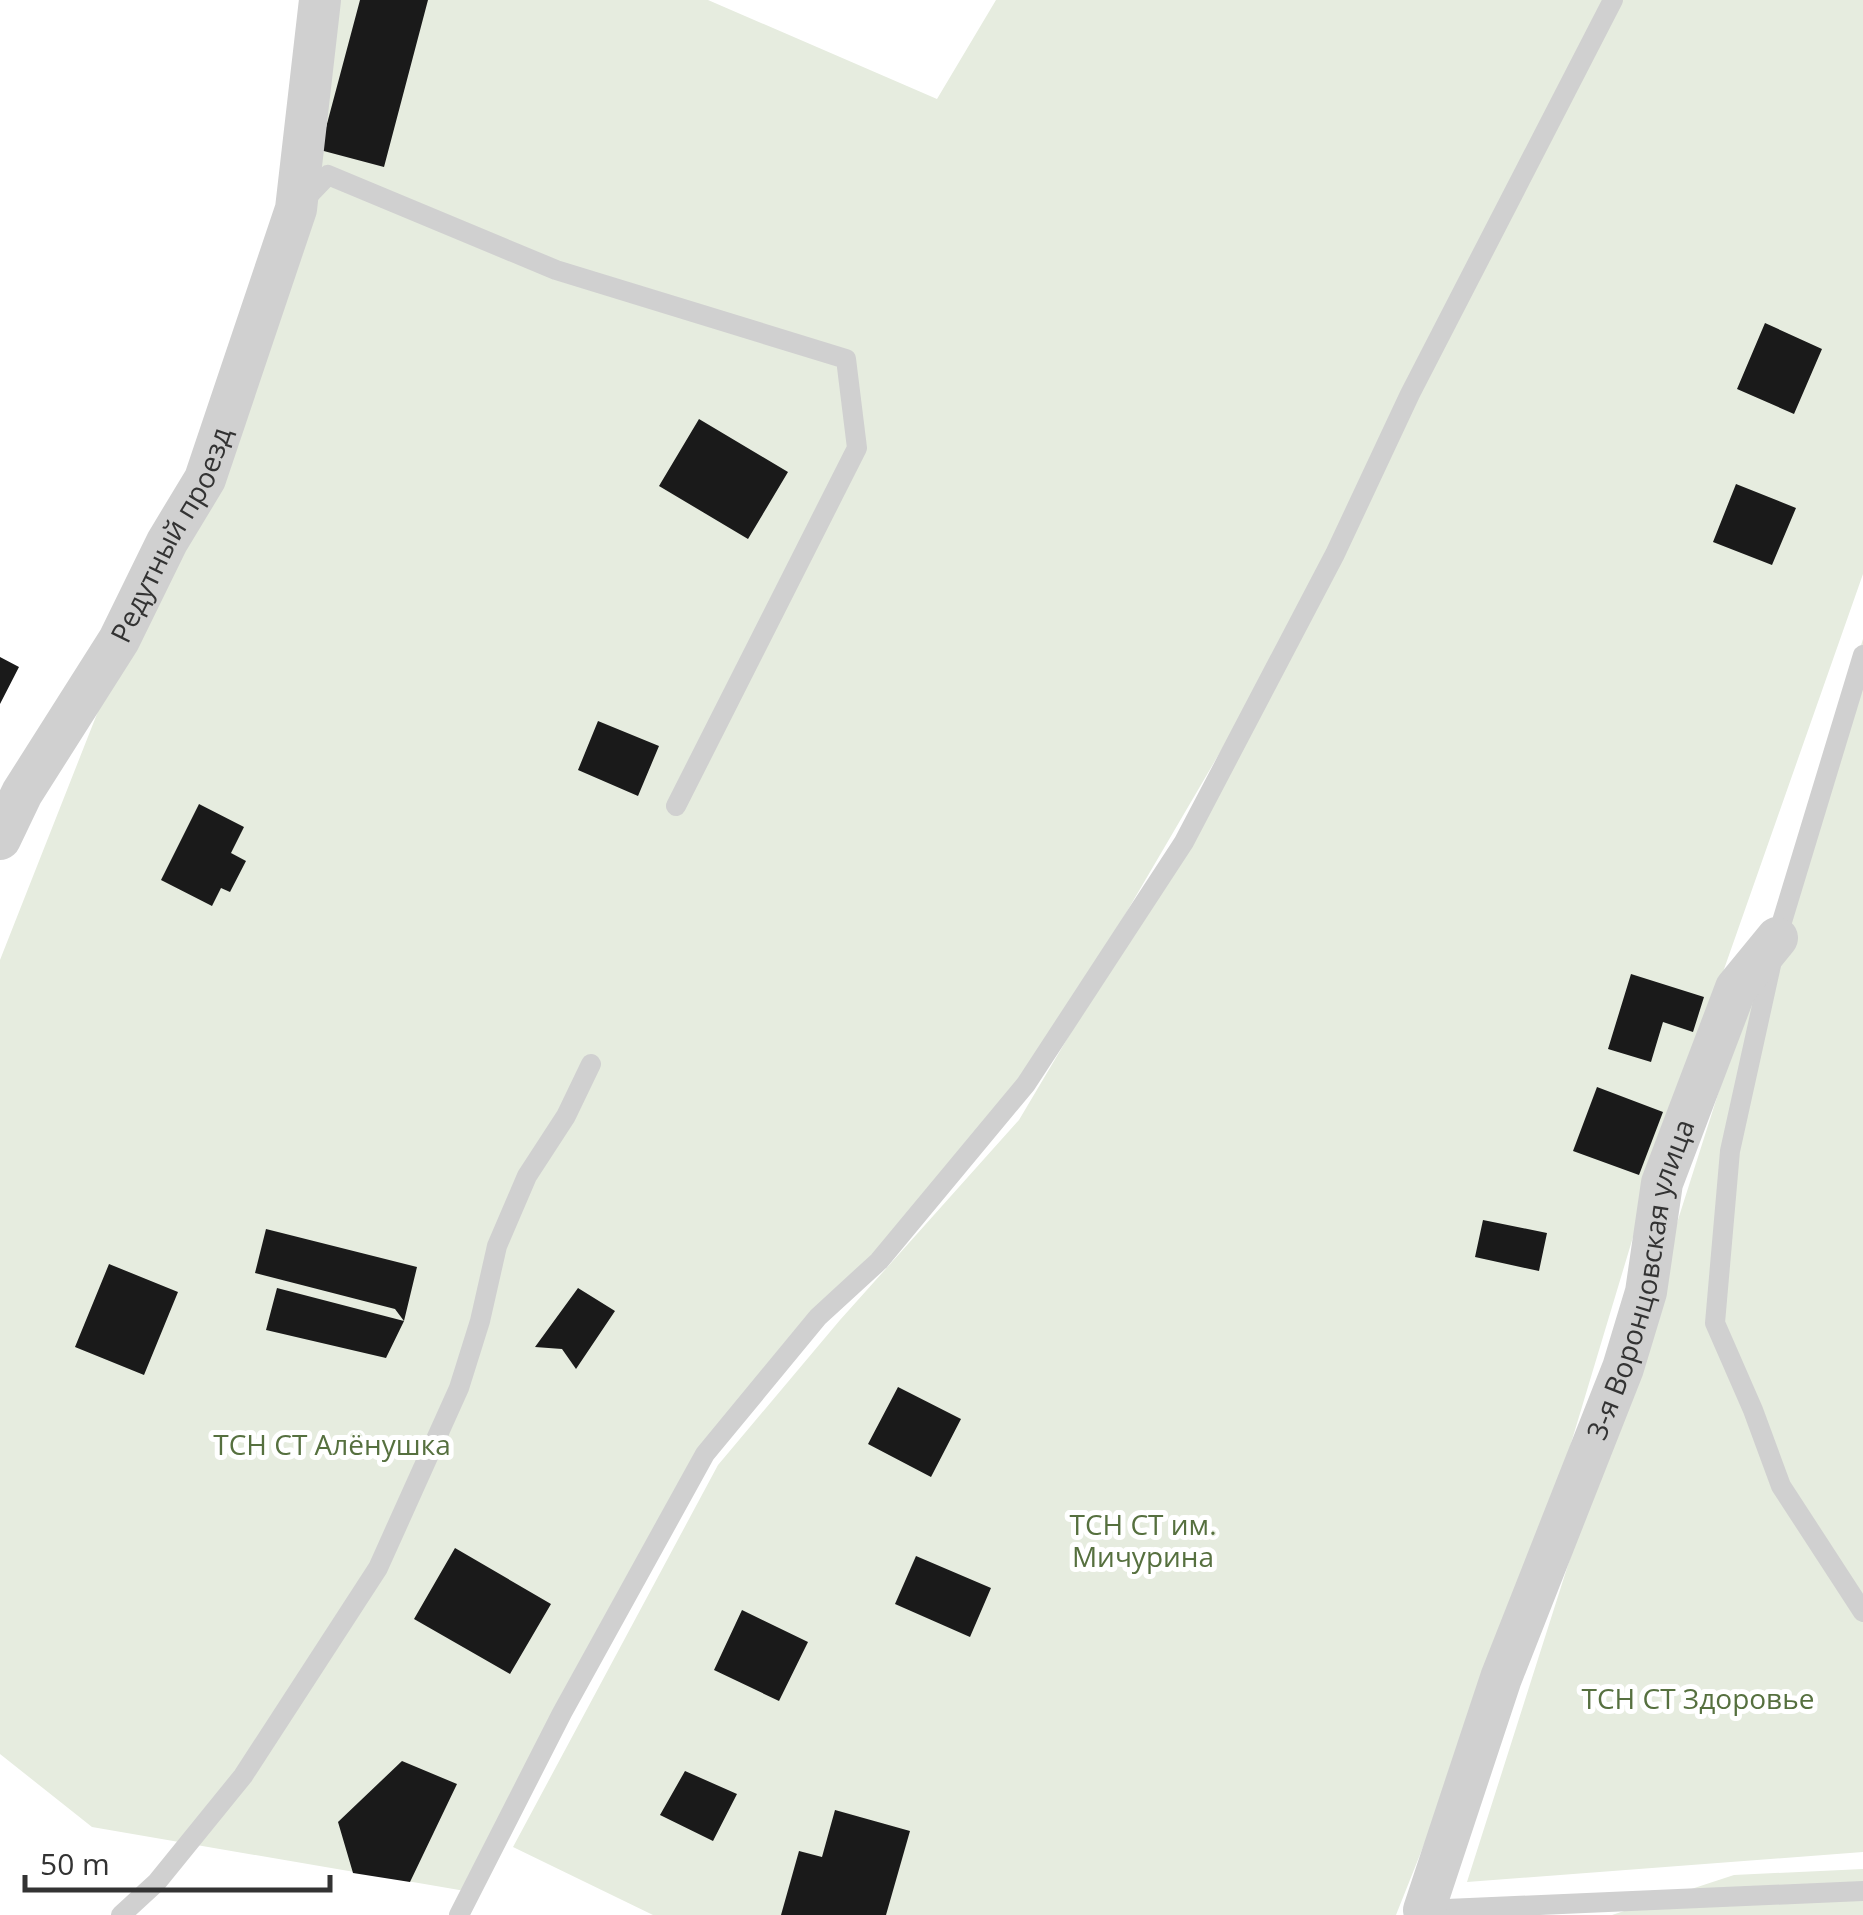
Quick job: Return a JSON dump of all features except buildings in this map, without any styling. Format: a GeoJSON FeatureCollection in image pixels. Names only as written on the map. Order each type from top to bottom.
{"type":"FeatureCollection","features":[{"type":"Feature","properties":{"kind":"street","name":"Редутный проезд"},"geometry":{"type":"LineString","coordinates":[[0,839],[22,793],[120,640],[167,542],[205,479],[296,209],[320,0]]}},
{"type":"Feature","properties":{"kind":"street","name":"3-я Воронцовская улица"},"geometry":{"type":"LineString","coordinates":[[1423,1912],[1501,1678],[1622,1368],[1646,1292],[1662,1183],[1736,988],[1778,938]]}},
{"type":"Feature","properties":{"kind":"lane"},"geometry":{"type":"LineString","coordinates":[[459,1915],[562,1713],[706,1454],[818,1317],[878,1261],[1026,1084],[1184,842],[1335,554],[1410,394],[1613,0]]}},
{"type":"Feature","properties":{"kind":"lane"},"geometry":{"type":"LineString","coordinates":[[296,209],[328,175],[556,270],[846,359],[857,448],[676,806]]}},
{"type":"Feature","properties":{"kind":"lane","name":"3-я Воронцовская улица"},"geometry":{"type":"LineString","coordinates":[[1778,938],[1863,656]]}},
{"type":"Feature","properties":{"kind":"lane"},"geometry":{"type":"LineString","coordinates":[[1778,938],[1730,1152],[1715,1323],[1781,1486],[1863,1612]]}},
{"type":"Feature","properties":{"kind":"lane"},"geometry":{"type":"LineString","coordinates":[[122,1915],[157,1882],[243,1776],[378,1568],[459,1388],[497,1246],[527,1176],[566,1116],[591,1064]]}},
{"type":"Feature","properties":{"kind":"lane"},"geometry":{"type":"LineString","coordinates":[[1423,1912],[1863,1891]]}},
{"type":"Feature","properties":{"kind":"green space"},"geometry":{"type":"Polygon","coordinates":[[[333,0],[708,0],[937,99],[996,0],[1863,0],[1863,574],[1652,1174],[1532,1573],[1396,1915],[653,1915],[513,1847],[718,1465],[840,1320],[1019,1120],[1184,842],[1281,648],[1026,1084],[705,1454],[471,1892],[92,1827],[0,1754],[0,960],[296,209],[333,0]]]}},
{"type":"Feature","properties":{"kind":"green space","name":"ТСН СТ Здоровье"},"geometry":{"type":"Polygon","coordinates":[[[1863,639],[1863,1852],[1467,1882],[1863,639]]]}},
{"type":"Feature","properties":{"kind":"green space"},"geometry":{"type":"Polygon","coordinates":[[[1863,1869],[1863,1915],[1612,1915],[1734,1875],[1863,1869]]]}},
{"type":"Feature","properties":{"kind":"park label","name":"ТСН СТ Алёнушка"},"geometry":{"type":"Point","coordinates":[332,1445]}},
{"type":"Feature","properties":{"kind":"park label","name":"ТСН СТ им. Мичурина"},"geometry":{"type":"Point","coordinates":[1143,1541]}}]}
